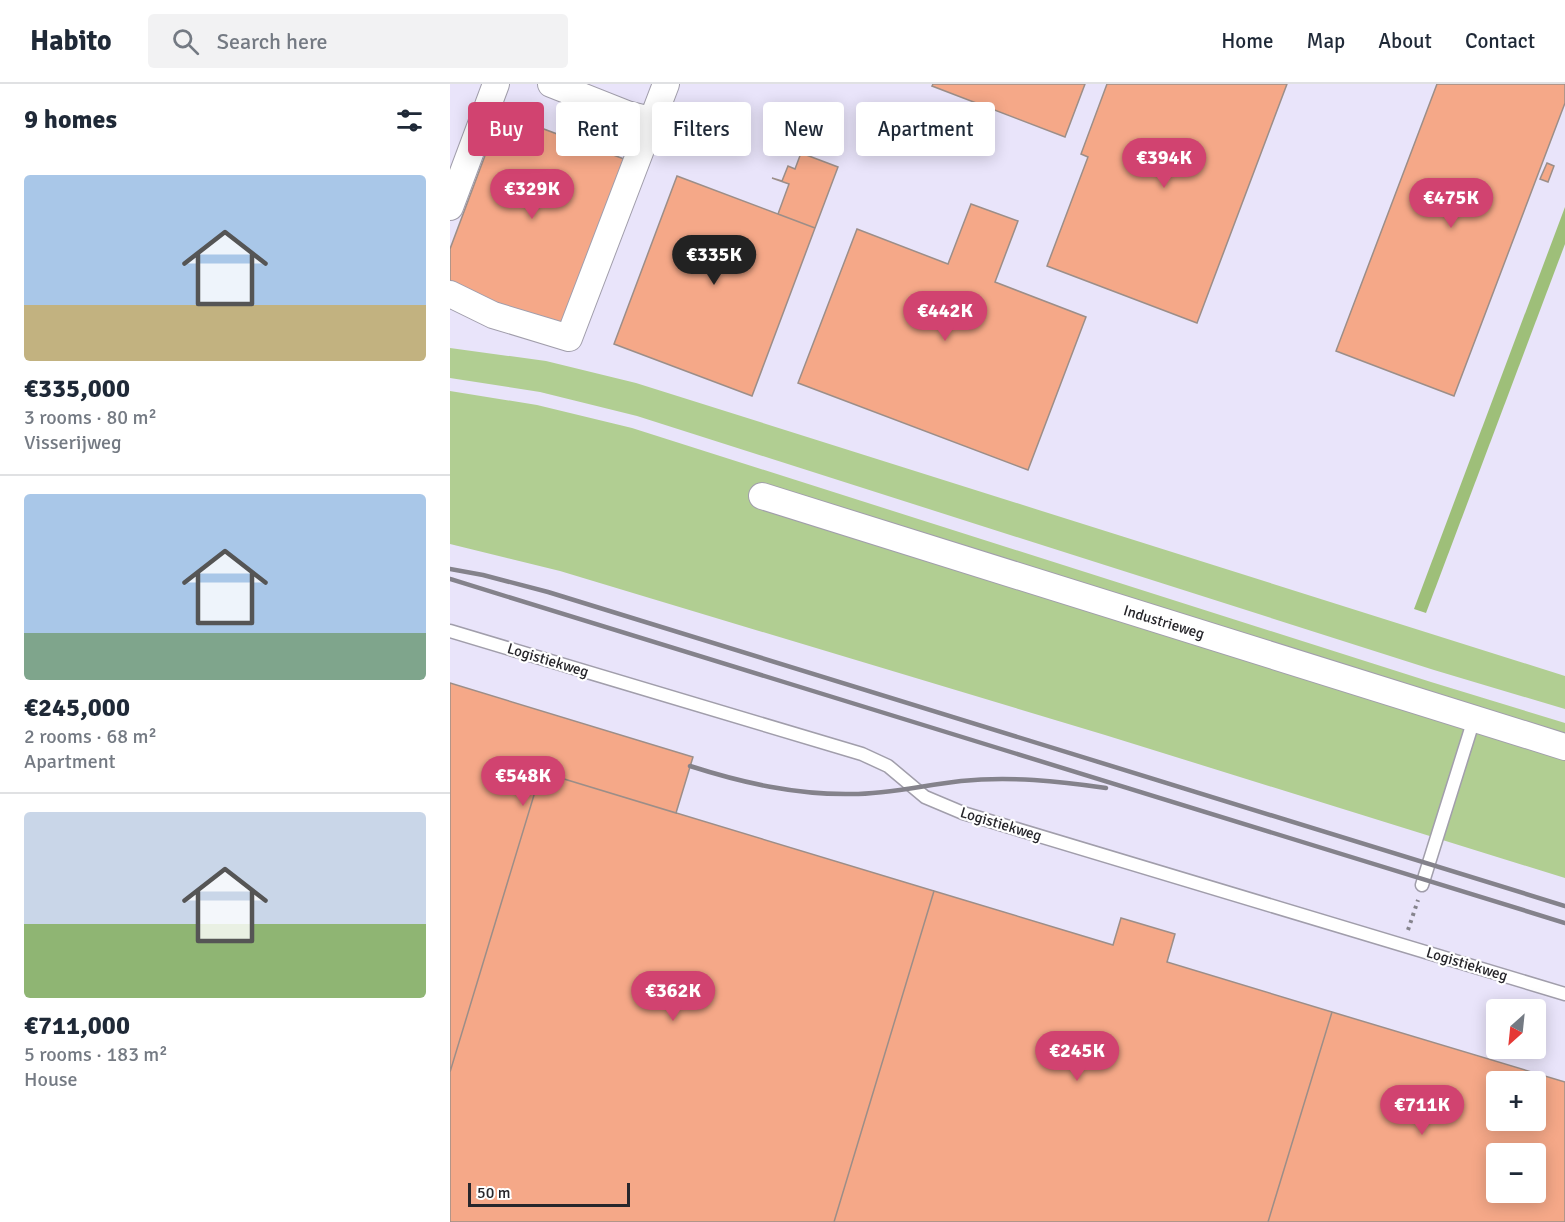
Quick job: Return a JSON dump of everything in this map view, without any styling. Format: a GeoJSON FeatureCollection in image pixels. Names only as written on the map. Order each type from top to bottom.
{"type":"FeatureCollection","features":[{"type":"Feature","properties":{"kind":"street"},"geometry":{"type":"LineString","coordinates":[[450,207],[496,84]]}},
{"type":"Feature","properties":{"kind":"street"},"geometry":{"type":"LineString","coordinates":[[551,84],[627,114],[651,120]]}},
{"type":"Feature","properties":{"kind":"street"},"geometry":{"type":"LineString","coordinates":[[450,294],[493,315],[569,338],[666,84]]}},
{"type":"Feature","properties":{"kind":"street","name":"Industrieweg"},"geometry":{"type":"LineString","coordinates":[[762,496],[1565,747]]}},
{"type":"Feature","properties":{"kind":"lane","name":"Logistiekweg"},"geometry":{"type":"LineString","coordinates":[[450,631],[862,754],[888,766],[925,797],[963,813],[1565,994]]}},
{"type":"Feature","properties":{"kind":"lane"},"geometry":{"type":"LineString","coordinates":[[1422,885],[1474,719]]}},
{"type":"Feature","properties":{"kind":"path"},"geometry":{"type":"LineString","coordinates":[[1404,945],[1422,885]]}},
{"type":"Feature","properties":{"kind":"shaded area"},"geometry":{"type":"Polygon","coordinates":[[[450,84],[1565,84],[1565,1222],[450,1222],[450,84]]]}},
{"type":"Feature","properties":{"kind":"green space"},"geometry":{"type":"Polygon","coordinates":[[[1565,207],[1565,244],[1426,613],[1414,609],[1565,207]]]}},
{"type":"Feature","properties":{"kind":"green space"},"geometry":{"type":"Polygon","coordinates":[[[450,348],[546,361],[636,383],[1565,676],[1565,709],[1434,670],[637,416],[540,392],[450,378],[450,348]]]}},
{"type":"Feature","properties":{"kind":"green space"},"geometry":{"type":"Polygon","coordinates":[[[450,391],[537,405],[632,428],[1565,723],[1565,878],[1105,735],[560,571],[450,544],[450,391]]]}},
{"type":"Feature","properties":{"kind":"building"},"geometry":{"type":"Polygon","coordinates":[[[933,84],[1085,84],[1065,137],[995,110],[995,102],[974,102],[932,86],[933,84]]]}},
{"type":"Feature","properties":{"kind":"building"},"geometry":{"type":"Polygon","coordinates":[[[1107,84],[1287,84],[1197,323],[1047,266],[1088,157],[1081,154],[1107,84]]]}},
{"type":"Feature","properties":{"kind":"building"},"geometry":{"type":"Polygon","coordinates":[[[1437,84],[1565,84],[1565,103],[1454,396],[1336,351],[1437,84]]]}},
{"type":"Feature","properties":{"kind":"building"},"geometry":{"type":"Polygon","coordinates":[[[544,129],[556,134],[556,156],[616,156],[624,159],[560,328],[450,286],[450,249],[485,156],[544,156],[544,129]]]}},
{"type":"Feature","properties":{"kind":"building"},"geometry":{"type":"Polygon","coordinates":[[[800,156],[809,156],[838,167],[815,228],[778,214],[789,184],[772,178],[782,181],[788,166],[795,169],[800,156]]]}},
{"type":"Feature","properties":{"kind":"building"},"geometry":{"type":"Polygon","coordinates":[[[1547,163],[1554,166],[1548,182],[1540,179],[1547,163]]]}},
{"type":"Feature","properties":{"kind":"building"},"geometry":{"type":"Polygon","coordinates":[[[677,176],[815,228],[752,396],[614,344],[677,176]]]}},
{"type":"Feature","properties":{"kind":"building"},"geometry":{"type":"Polygon","coordinates":[[[971,204],[1018,221],[995,282],[1086,317],[1028,470],[798,383],[857,229],[948,264],[971,204]]]}},
{"type":"Feature","properties":{"kind":"building"},"geometry":{"type":"Polygon","coordinates":[[[450,683],[693,757],[676,813],[541,772],[450,1072],[450,683]]]}},
{"type":"Feature","properties":{"kind":"building"},"geometry":{"type":"Polygon","coordinates":[[[541,772],[934,891],[834,1222],[450,1222],[450,1072],[541,772]]]}},
{"type":"Feature","properties":{"kind":"building"},"geometry":{"type":"Polygon","coordinates":[[[934,891],[1113,945],[1121,918],[1175,934],[1167,962],[1332,1012],[1268,1222],[834,1222],[934,891]]]}},
{"type":"Feature","properties":{"kind":"building"},"geometry":{"type":"Polygon","coordinates":[[[1332,1012],[1528,1071],[1486,1071],[1486,1131],[1546,1131],[1546,1076],[1565,1082],[1565,1222],[1268,1222],[1332,1012]]]}},
{"type":"Feature","properties":{"kind":"railway"},"geometry":{"type":"LineString","coordinates":[[450,569],[548,592],[1565,906]]}},
{"type":"Feature","properties":{"kind":"railway"},"geometry":{"type":"LineString","coordinates":[[450,579],[1565,923]]}},
{"type":"Feature","properties":{"kind":"railway"},"geometry":{"type":"LineString","coordinates":[[690,766],[770,787],[831,794],[879,793],[961,781],[998,779],[1052,781],[1106,788]]}}]}
